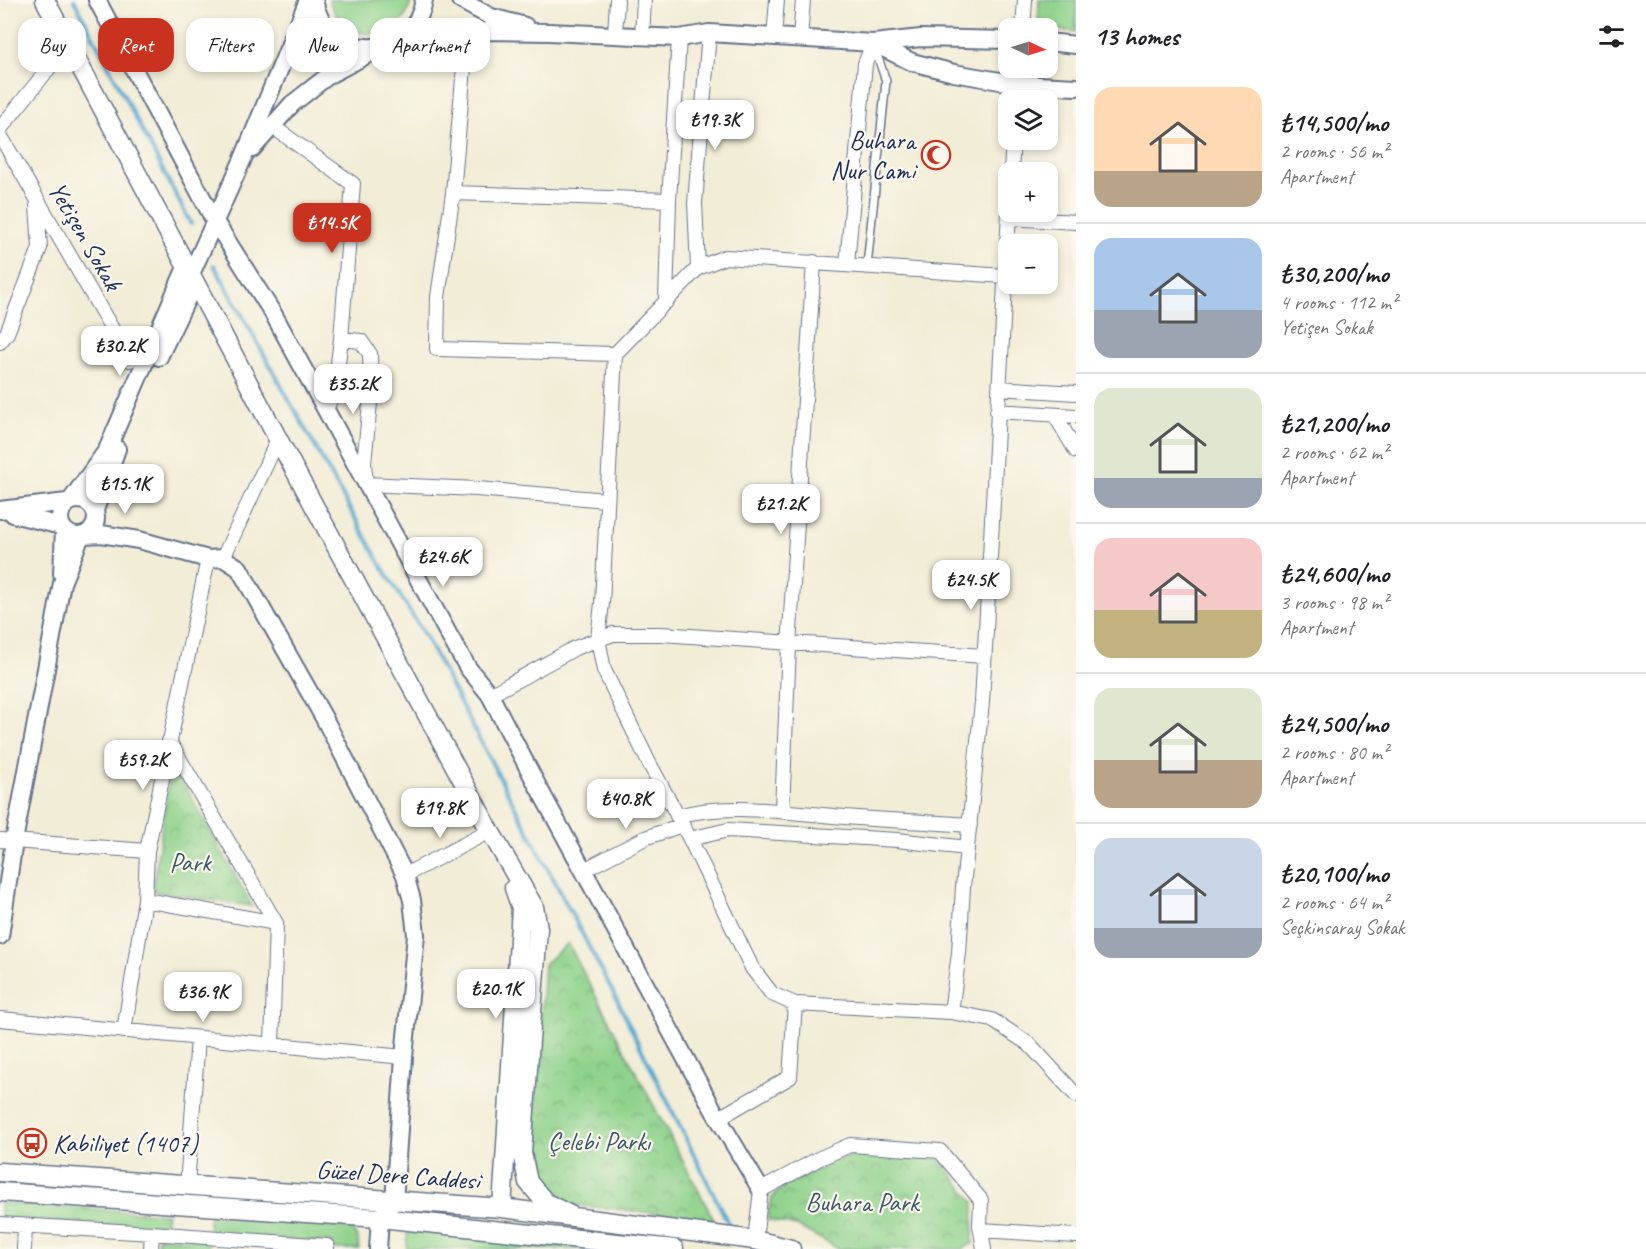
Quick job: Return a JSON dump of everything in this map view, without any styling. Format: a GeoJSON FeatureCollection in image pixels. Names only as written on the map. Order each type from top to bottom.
{"type":"FeatureCollection","features":[{"type":"Feature","properties":{"kind":"main road"},"geometry":{"type":"LineString","coordinates":[[45,0],[55,18]]}},
{"type":"Feature","properties":{"kind":"main road"},"geometry":{"type":"LineString","coordinates":[[84,72],[278,439],[490,831],[534,907],[538,928],[522,1154],[528,1182],[546,1203],[572,1216]]}},
{"type":"Feature","properties":{"kind":"main road"},"geometry":{"type":"LineString","coordinates":[[490,831],[522,908],[502,1208]]}},
{"type":"Feature","properties":{"kind":"main road","name":"Güzel Dere Caddesi"},"geometry":{"type":"LineString","coordinates":[[0,1172],[502,1208],[755,1240],[791,1249]]}},
{"type":"Feature","properties":{"kind":"main road","name":"Güzel Dere Caddesi"},"geometry":{"type":"LineString","coordinates":[[0,1192],[380,1218],[674,1249]]}},
{"type":"Feature","properties":{"kind":"street"},"geometry":{"type":"LineString","coordinates":[[97,0],[214,220],[274,315],[468,668],[490,695],[719,1118],[761,1190],[755,1240]]}},
{"type":"Feature","properties":{"kind":"street"},"geometry":{"type":"LineString","coordinates":[[0,936],[7,841],[62,583],[83,535],[94,527],[95,513],[128,419],[242,161],[308,0]]}},
{"type":"Feature","properties":{"kind":"street"},"geometry":{"type":"LineString","coordinates":[[314,0],[319,17],[338,39],[351,45],[370,48]]}},
{"type":"Feature","properties":{"kind":"street"},"geometry":{"type":"LineString","coordinates":[[418,18],[424,0]]}},
{"type":"Feature","properties":{"kind":"street"},"geometry":{"type":"LineString","coordinates":[[460,0],[491,17],[549,32]]}},
{"type":"Feature","properties":{"kind":"street"},"geometry":{"type":"LineString","coordinates":[[615,35],[617,0]]}},
{"type":"Feature","properties":{"kind":"street"},"geometry":{"type":"LineString","coordinates":[[642,37],[644,0]]}},
{"type":"Feature","properties":{"kind":"street"},"geometry":{"type":"LineString","coordinates":[[774,37],[777,0]]}},
{"type":"Feature","properties":{"kind":"street"},"geometry":{"type":"LineString","coordinates":[[801,39],[803,0]]}},
{"type":"Feature","properties":{"kind":"street"},"geometry":{"type":"LineString","coordinates":[[1024,18],[1025,0]]}},
{"type":"Feature","properties":{"kind":"street"},"geometry":{"type":"LineString","coordinates":[[490,33],[549,32],[679,38],[709,33],[873,43],[921,38],[998,40]]}},
{"type":"Feature","properties":{"kind":"street"},"geometry":{"type":"LineString","coordinates":[[698,268],[695,203],[709,33]]}},
{"type":"Feature","properties":{"kind":"street"},"geometry":{"type":"LineString","coordinates":[[666,302],[669,200],[679,38]]}},
{"type":"Feature","properties":{"kind":"street"},"geometry":{"type":"LineString","coordinates":[[873,43],[912,62],[1009,90]]}},
{"type":"Feature","properties":{"kind":"street"},"geometry":{"type":"LineString","coordinates":[[847,264],[865,64],[873,43]]}},
{"type":"Feature","properties":{"kind":"street"},"geometry":{"type":"LineString","coordinates":[[1058,43],[1076,45]]}},
{"type":"Feature","properties":{"kind":"street"},"geometry":{"type":"LineString","coordinates":[[242,161],[292,104],[329,75],[370,53]]}},
{"type":"Feature","properties":{"kind":"street"},"geometry":{"type":"LineString","coordinates":[[0,129],[46,72]]}},
{"type":"Feature","properties":{"kind":"street"},"geometry":{"type":"LineString","coordinates":[[464,72],[453,193],[438,297],[437,349],[615,354]]}},
{"type":"Feature","properties":{"kind":"street"},"geometry":{"type":"LineString","coordinates":[[1040,90],[1076,87]]}},
{"type":"Feature","properties":{"kind":"street"},"geometry":{"type":"LineString","coordinates":[[272,126],[353,184],[341,339],[335,388],[326,411]]}},
{"type":"Feature","properties":{"kind":"street","name":"Yetişen Sokak"},"geometry":{"type":"LineString","coordinates":[[0,135],[130,360]]}},
{"type":"Feature","properties":{"kind":"street"},"geometry":{"type":"LineString","coordinates":[[453,193],[669,200]]}},
{"type":"Feature","properties":{"kind":"street"},"geometry":{"type":"LineString","coordinates":[[0,342],[7,333],[40,248],[37,202]]}},
{"type":"Feature","properties":{"kind":"street"},"geometry":{"type":"LineString","coordinates":[[1058,220],[1076,222]]}},
{"type":"Feature","properties":{"kind":"street"},"geometry":{"type":"LineString","coordinates":[[998,275],[725,257],[698,268],[615,354],[602,603],[598,639],[604,670],[690,839],[752,968],[772,994],[795,1004],[951,1012],[992,1020],[1029,1044],[1076,1095]]}},
{"type":"Feature","properties":{"kind":"street"},"geometry":{"type":"LineString","coordinates":[[782,810],[789,642],[814,262]]}},
{"type":"Feature","properties":{"kind":"street"},"geometry":{"type":"LineString","coordinates":[[62,583],[60,510],[107,450],[191,274]]}},
{"type":"Feature","properties":{"kind":"street"},"geometry":{"type":"LineString","coordinates":[[951,1012],[959,953],[982,702],[1004,294]]}},
{"type":"Feature","properties":{"kind":"street"},"geometry":{"type":"LineString","coordinates":[[341,339],[361,341],[370,354],[371,393],[364,463],[366,484]]}},
{"type":"Feature","properties":{"kind":"street"},"geometry":{"type":"LineString","coordinates":[[999,388],[1076,388]]}},
{"type":"Feature","properties":{"kind":"street"},"geometry":{"type":"LineString","coordinates":[[997,411],[1076,416]]}},
{"type":"Feature","properties":{"kind":"street"},"geometry":{"type":"LineString","coordinates":[[1055,415],[1076,451]]}},
{"type":"Feature","properties":{"kind":"street"},"geometry":{"type":"LineString","coordinates":[[124,1031],[145,900],[147,850],[169,741],[216,559],[278,439]]}},
{"type":"Feature","properties":{"kind":"street"},"geometry":{"type":"LineString","coordinates":[[366,484],[477,489],[607,500]]}},
{"type":"Feature","properties":{"kind":"street"},"geometry":{"type":"LineString","coordinates":[[0,511],[69,501],[85,501],[112,528],[139,540]]}},
{"type":"Feature","properties":{"kind":"street"},"geometry":{"type":"LineString","coordinates":[[0,511],[62,528],[71,535],[101,534],[139,540],[216,559],[239,568],[324,718],[405,875],[412,900],[416,935],[404,1057],[394,1201],[380,1218],[378,1244]]}},
{"type":"Feature","properties":{"kind":"street"},"geometry":{"type":"LineString","coordinates":[[490,695],[575,648],[613,634],[661,634],[984,656]]}},
{"type":"Feature","properties":{"kind":"street"},"geometry":{"type":"LineString","coordinates":[[169,741],[276,923],[272,1045]]}},
{"type":"Feature","properties":{"kind":"street"},"geometry":{"type":"LineString","coordinates":[[584,870],[697,810],[782,810],[970,825]]}},
{"type":"Feature","properties":{"kind":"street"},"geometry":{"type":"LineString","coordinates":[[690,839],[728,830],[897,840],[967,848]]}},
{"type":"Feature","properties":{"kind":"street"},"geometry":{"type":"LineString","coordinates":[[405,875],[490,831]]}},
{"type":"Feature","properties":{"kind":"street"},"geometry":{"type":"LineString","coordinates":[[7,841],[147,850]]}},
{"type":"Feature","properties":{"kind":"street"},"geometry":{"type":"LineString","coordinates":[[145,900],[276,923]]}},
{"type":"Feature","properties":{"kind":"street"},"geometry":{"type":"LineString","coordinates":[[719,1118],[790,1077],[795,1004]]}},
{"type":"Feature","properties":{"kind":"street"},"geometry":{"type":"LineString","coordinates":[[0,1019],[404,1057]]}},
{"type":"Feature","properties":{"kind":"street"},"geometry":{"type":"LineString","coordinates":[[187,1186],[198,1038]]}},
{"type":"Feature","properties":{"kind":"street"},"geometry":{"type":"LineString","coordinates":[[761,1190],[818,1159],[850,1145],[940,1152],[981,1200],[980,1248]]}},
{"type":"Feature","properties":{"kind":"street"},"geometry":{"type":"LineString","coordinates":[[0,1224],[152,1233],[217,1243],[327,1246],[327,1249]]}},
{"type":"Feature","properties":{"kind":"street"},"geometry":{"type":"LineString","coordinates":[[24,1249],[26,1226]]}},
{"type":"Feature","properties":{"kind":"street"},"geometry":{"type":"LineString","coordinates":[[981,1230],[1076,1236]]}},
{"type":"Feature","properties":{"kind":"street"},"geometry":{"type":"LineString","coordinates":[[151,1249],[152,1233]]}},
{"type":"Feature","properties":{"kind":"lane"},"geometry":{"type":"LineString","coordinates":[[867,266],[886,81],[873,43]]}},
{"type":"Feature","properties":{"kind":"green space"},"geometry":{"type":"Polygon","coordinates":[[[329,0],[411,0],[403,18],[370,18],[370,34],[358,31],[358,18],[340,18],[329,0]]]}},
{"type":"Feature","properties":{"kind":"green space"},"geometry":{"type":"Polygon","coordinates":[[[1039,0],[1076,0],[1076,32],[1058,30],[1058,18],[1038,18],[1039,0]]]}},
{"type":"Feature","properties":{"kind":"green space","name":"Park"},"geometry":{"type":"Polygon","coordinates":[[[172,762],[252,906],[152,891],[172,762]]]}},
{"type":"Feature","properties":{"kind":"green space","name":"Çelebi Parkı"},"geometry":{"type":"Polygon","coordinates":[[[568,943],[715,1222],[683,1216],[566,1204],[542,1183],[532,1164],[544,964],[568,943]]]}},
{"type":"Feature","properties":{"kind":"green space","name":"Buhara Park"},"geometry":{"type":"Polygon","coordinates":[[[859,1153],[939,1159],[974,1202],[973,1243],[962,1249],[839,1249],[797,1226],[768,1220],[773,1197],[788,1184],[813,1171],[859,1153]]]}},
{"type":"Feature","properties":{"kind":"green space"},"geometry":{"type":"Polygon","coordinates":[[[0,1203],[167,1214],[164,1229],[0,1218],[0,1203]]]}},
{"type":"Feature","properties":{"kind":"green space"},"geometry":{"type":"Polygon","coordinates":[[[210,1215],[351,1227],[358,1238],[359,1249],[333,1249],[333,1243],[208,1234],[210,1215]]]}},
{"type":"Feature","properties":{"kind":"green space"},"geometry":{"type":"Polygon","coordinates":[[[407,1229],[604,1249],[407,1249],[407,1229]]]}},
{"type":"Feature","properties":{"kind":"green space"},"geometry":{"type":"Polygon","coordinates":[[[158,1237],[209,1240],[208,1249],[157,1249],[158,1237]]]}},
{"type":"Feature","properties":{"kind":"waterway"},"geometry":{"type":"LineString","coordinates":[[74,0],[191,224]]}},
{"type":"Feature","properties":{"kind":"waterway"},"geometry":{"type":"LineString","coordinates":[[214,265],[380,563],[425,636],[615,996],[728,1223]]}},
{"type":"Feature","properties":{"kind":"place","name":"Buhara Nur Cami"},"geometry":{"type":"Point","coordinates":[936,155]}},
{"type":"Feature","properties":{"kind":"place","name":"Kabiliyet (1407)"},"geometry":{"type":"Point","coordinates":[32,1143]}}]}
